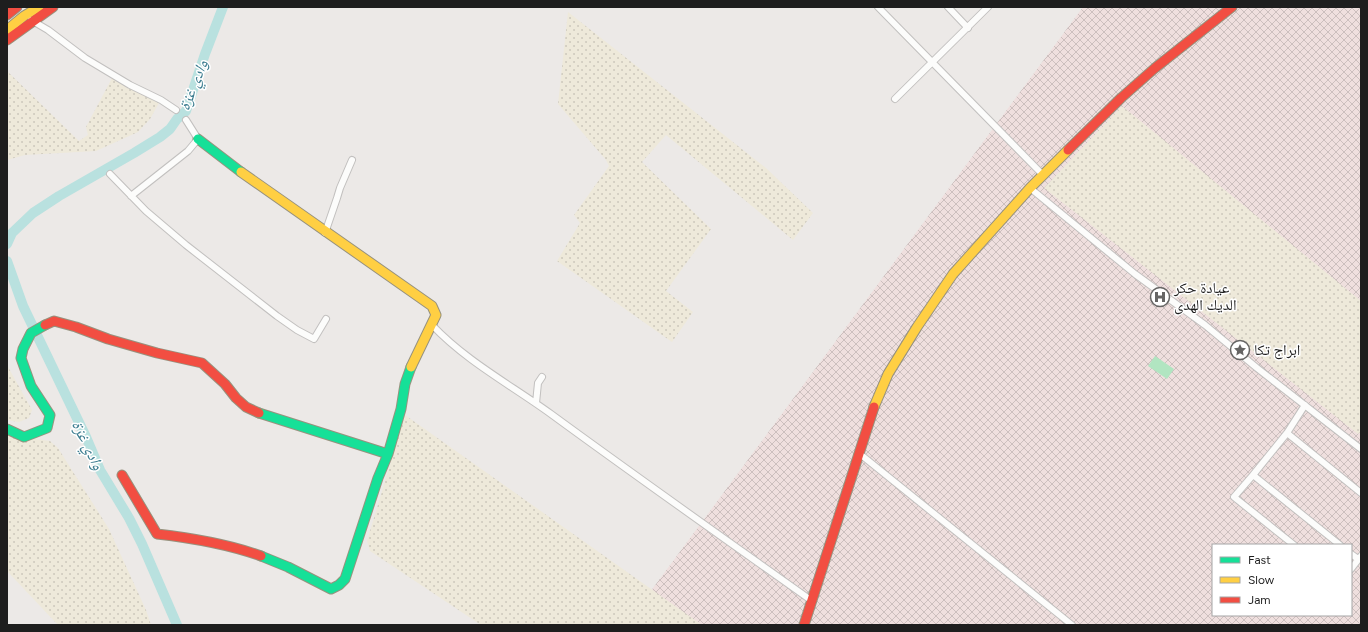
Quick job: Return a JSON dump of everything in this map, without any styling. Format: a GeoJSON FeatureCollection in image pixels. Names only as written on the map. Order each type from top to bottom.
{"type":"FeatureCollection","features":[{"type":"Feature","properties":{"kind":"main road"},"geometry":{"type":"LineString","coordinates":[[7,15],[17,7]]}},
{"type":"Feature","properties":{"kind":"main road"},"geometry":{"type":"LineString","coordinates":[[7,30],[24,16],[39,7]]}},
{"type":"Feature","properties":{"kind":"main road"},"geometry":{"type":"LineString","coordinates":[[7,40],[53,7]]}},
{"type":"Feature","properties":{"kind":"main road"},"geometry":{"type":"LineString","coordinates":[[804,625],[881,389],[888,374],[917,327],[953,274],[1030,188],[1121,98],[1232,7]]}},
{"type":"Feature","properties":{"kind":"main road"},"geometry":{"type":"LineString","coordinates":[[122,475],[157,534],[204,541],[258,556],[286,566],[331,589],[339,585],[345,579],[378,478],[388,454],[409,373],[420,346],[436,315],[432,306],[253,182],[198,139]]}},
{"type":"Feature","properties":{"kind":"main road"},"geometry":{"type":"LineString","coordinates":[[7,429],[24,437],[47,428],[50,415],[31,386],[21,358],[22,349],[35,331],[54,321],[157,353],[202,363],[225,384],[236,398],[246,407],[258,413],[388,454]]}},
{"type":"Feature","properties":{"kind":"street"},"geometry":{"type":"LineString","coordinates":[[878,7],[1044,174]]}},
{"type":"Feature","properties":{"kind":"street"},"geometry":{"type":"LineString","coordinates":[[948,7],[968,28]]}},
{"type":"Feature","properties":{"kind":"street"},"geometry":{"type":"LineString","coordinates":[[896,100],[988,7]]}},
{"type":"Feature","properties":{"kind":"street"},"geometry":{"type":"LineString","coordinates":[[24,16],[48,30],[85,58],[130,85],[162,100],[176,110]]}},
{"type":"Feature","properties":{"kind":"street"},"geometry":{"type":"LineString","coordinates":[[131,196],[188,151],[198,139],[186,120]]}},
{"type":"Feature","properties":{"kind":"street"},"geometry":{"type":"LineString","coordinates":[[325,233],[338,198],[340,188],[352,160]]}},
{"type":"Feature","properties":{"kind":"street"},"geometry":{"type":"LineString","coordinates":[[110,174],[146,211],[186,245],[297,330],[314,339],[326,319]]}},
{"type":"Feature","properties":{"kind":"street"},"geometry":{"type":"LineString","coordinates":[[1030,188],[1135,274],[1205,325],[1256,368],[1361,449]]}},
{"type":"Feature","properties":{"kind":"street"},"geometry":{"type":"LineString","coordinates":[[432,325],[446,340],[461,352],[536,403],[812,601]]}},
{"type":"Feature","properties":{"kind":"street"},"geometry":{"type":"LineString","coordinates":[[536,403],[538,383],[542,377]]}},
{"type":"Feature","properties":{"kind":"street"},"geometry":{"type":"LineString","coordinates":[[1293,544],[1234,498],[1287,433],[1305,405]]}},
{"type":"Feature","properties":{"kind":"street"},"geometry":{"type":"LineString","coordinates":[[1287,433],[1361,493]]}},
{"type":"Feature","properties":{"kind":"street"},"geometry":{"type":"LineString","coordinates":[[860,454],[1072,625]]}},
{"type":"Feature","properties":{"kind":"street"},"geometry":{"type":"LineString","coordinates":[[1253,475],[1339,544]]}},
{"type":"Feature","properties":{"kind":"street"},"geometry":{"type":"LineString","coordinates":[[1352,568],[1360,557]]}},
{"type":"Feature","properties":{"kind":"shaded area"},"geometry":{"type":"Polygon","coordinates":[[[1083,7],[1361,7],[1361,625],[636,625],[639,607],[1083,7]]]}},
{"type":"Feature","properties":{"kind":"shaded area"},"geometry":{"type":"Polygon","coordinates":[[[568,12],[766,168],[813,213],[793,240],[666,135],[642,162],[711,229],[666,291],[693,312],[672,342],[557,261],[580,223],[574,215],[609,166],[606,160],[558,104],[568,12]]]}},
{"type":"Feature","properties":{"kind":"shaded area"},"geometry":{"type":"Polygon","coordinates":[[[7,71],[79,141],[88,135],[86,127],[112,78],[159,103],[150,119],[138,132],[96,151],[25,155],[7,160],[7,71]]]}},
{"type":"Feature","properties":{"kind":"shaded area"},"geometry":{"type":"Polygon","coordinates":[[[1122,106],[1361,301],[1361,431],[1358,434],[1044,188],[1122,106]]]}},
{"type":"Feature","properties":{"kind":"shaded area"},"geometry":{"type":"Polygon","coordinates":[[[7,365],[32,410],[29,418],[19,422],[7,420],[7,365]]]}},
{"type":"Feature","properties":{"kind":"shaded area"},"geometry":{"type":"Polygon","coordinates":[[[405,415],[702,625],[481,625],[370,551],[367,541],[405,415]]]}},
{"type":"Feature","properties":{"kind":"shaded area"},"geometry":{"type":"Polygon","coordinates":[[[7,433],[24,440],[36,439],[50,441],[58,448],[109,529],[146,610],[151,625],[58,625],[7,571],[7,433]]]}},
{"type":"Feature","properties":{"kind":"green space"},"geometry":{"type":"Polygon","coordinates":[[[1155,356],[1174,369],[1167,379],[1148,366],[1155,356]]]}},
{"type":"Feature","properties":{"kind":"waterway","name":"وادي غزة"},"geometry":{"type":"LineString","coordinates":[[7,244],[12,233],[33,213],[59,196],[134,153],[170,129],[177,119],[186,111],[205,54],[223,7]]}},
{"type":"Feature","properties":{"kind":"waterway","name":"وادي غزة"},"geometry":{"type":"LineString","coordinates":[[7,261],[23,306],[86,437],[100,470],[129,518],[142,544],[177,625]]}},
{"type":"Feature","properties":{"kind":"traffic: fast"},"geometry":{"type":"LineString","coordinates":[[198,139],[241,172]]}},
{"type":"Feature","properties":{"kind":"traffic: fast"},"geometry":{"type":"LineString","coordinates":[[7,429],[24,437],[47,428],[50,415],[31,386],[21,358],[23,349],[31,333],[45,325]]}},
{"type":"Feature","properties":{"kind":"traffic: fast"},"geometry":{"type":"LineString","coordinates":[[261,556],[288,567],[331,589],[339,585],[345,579],[378,478],[388,454],[401,409],[405,384],[411,367]]}},
{"type":"Feature","properties":{"kind":"traffic: fast"},"geometry":{"type":"LineString","coordinates":[[259,413],[388,454]]}},
{"type":"Feature","properties":{"kind":"traffic: slow"},"geometry":{"type":"LineString","coordinates":[[7,30],[24,16],[39,7]]}},
{"type":"Feature","properties":{"kind":"traffic: slow"},"geometry":{"type":"LineString","coordinates":[[874,407],[888,374],[917,327],[953,274],[1030,188],[1068,150]]}},
{"type":"Feature","properties":{"kind":"traffic: slow"},"geometry":{"type":"LineString","coordinates":[[241,172],[432,306],[436,315],[411,367]]}},
{"type":"Feature","properties":{"kind":"traffic: jam"},"geometry":{"type":"LineString","coordinates":[[7,15],[17,7]]}},
{"type":"Feature","properties":{"kind":"traffic: jam"},"geometry":{"type":"LineString","coordinates":[[7,40],[53,7]]}},
{"type":"Feature","properties":{"kind":"traffic: jam"},"geometry":{"type":"LineString","coordinates":[[1068,150],[1121,98],[1155,68],[1232,7]]}},
{"type":"Feature","properties":{"kind":"traffic: jam"},"geometry":{"type":"LineString","coordinates":[[45,325],[54,321],[157,353],[202,363],[225,384],[236,398],[246,407],[259,413]]}},
{"type":"Feature","properties":{"kind":"traffic: jam"},"geometry":{"type":"LineString","coordinates":[[804,625],[874,407]]}},
{"type":"Feature","properties":{"kind":"traffic: jam"},"geometry":{"type":"LineString","coordinates":[[122,475],[157,534],[210,542],[261,556]]}},
{"type":"Feature","properties":{"kind":"place","name":"عيادة حكر الديك الهدى"},"geometry":{"type":"Point","coordinates":[1160,297]}},
{"type":"Feature","properties":{"kind":"place","name":"ابراج تكا"},"geometry":{"type":"Point","coordinates":[1240,350]}}]}
